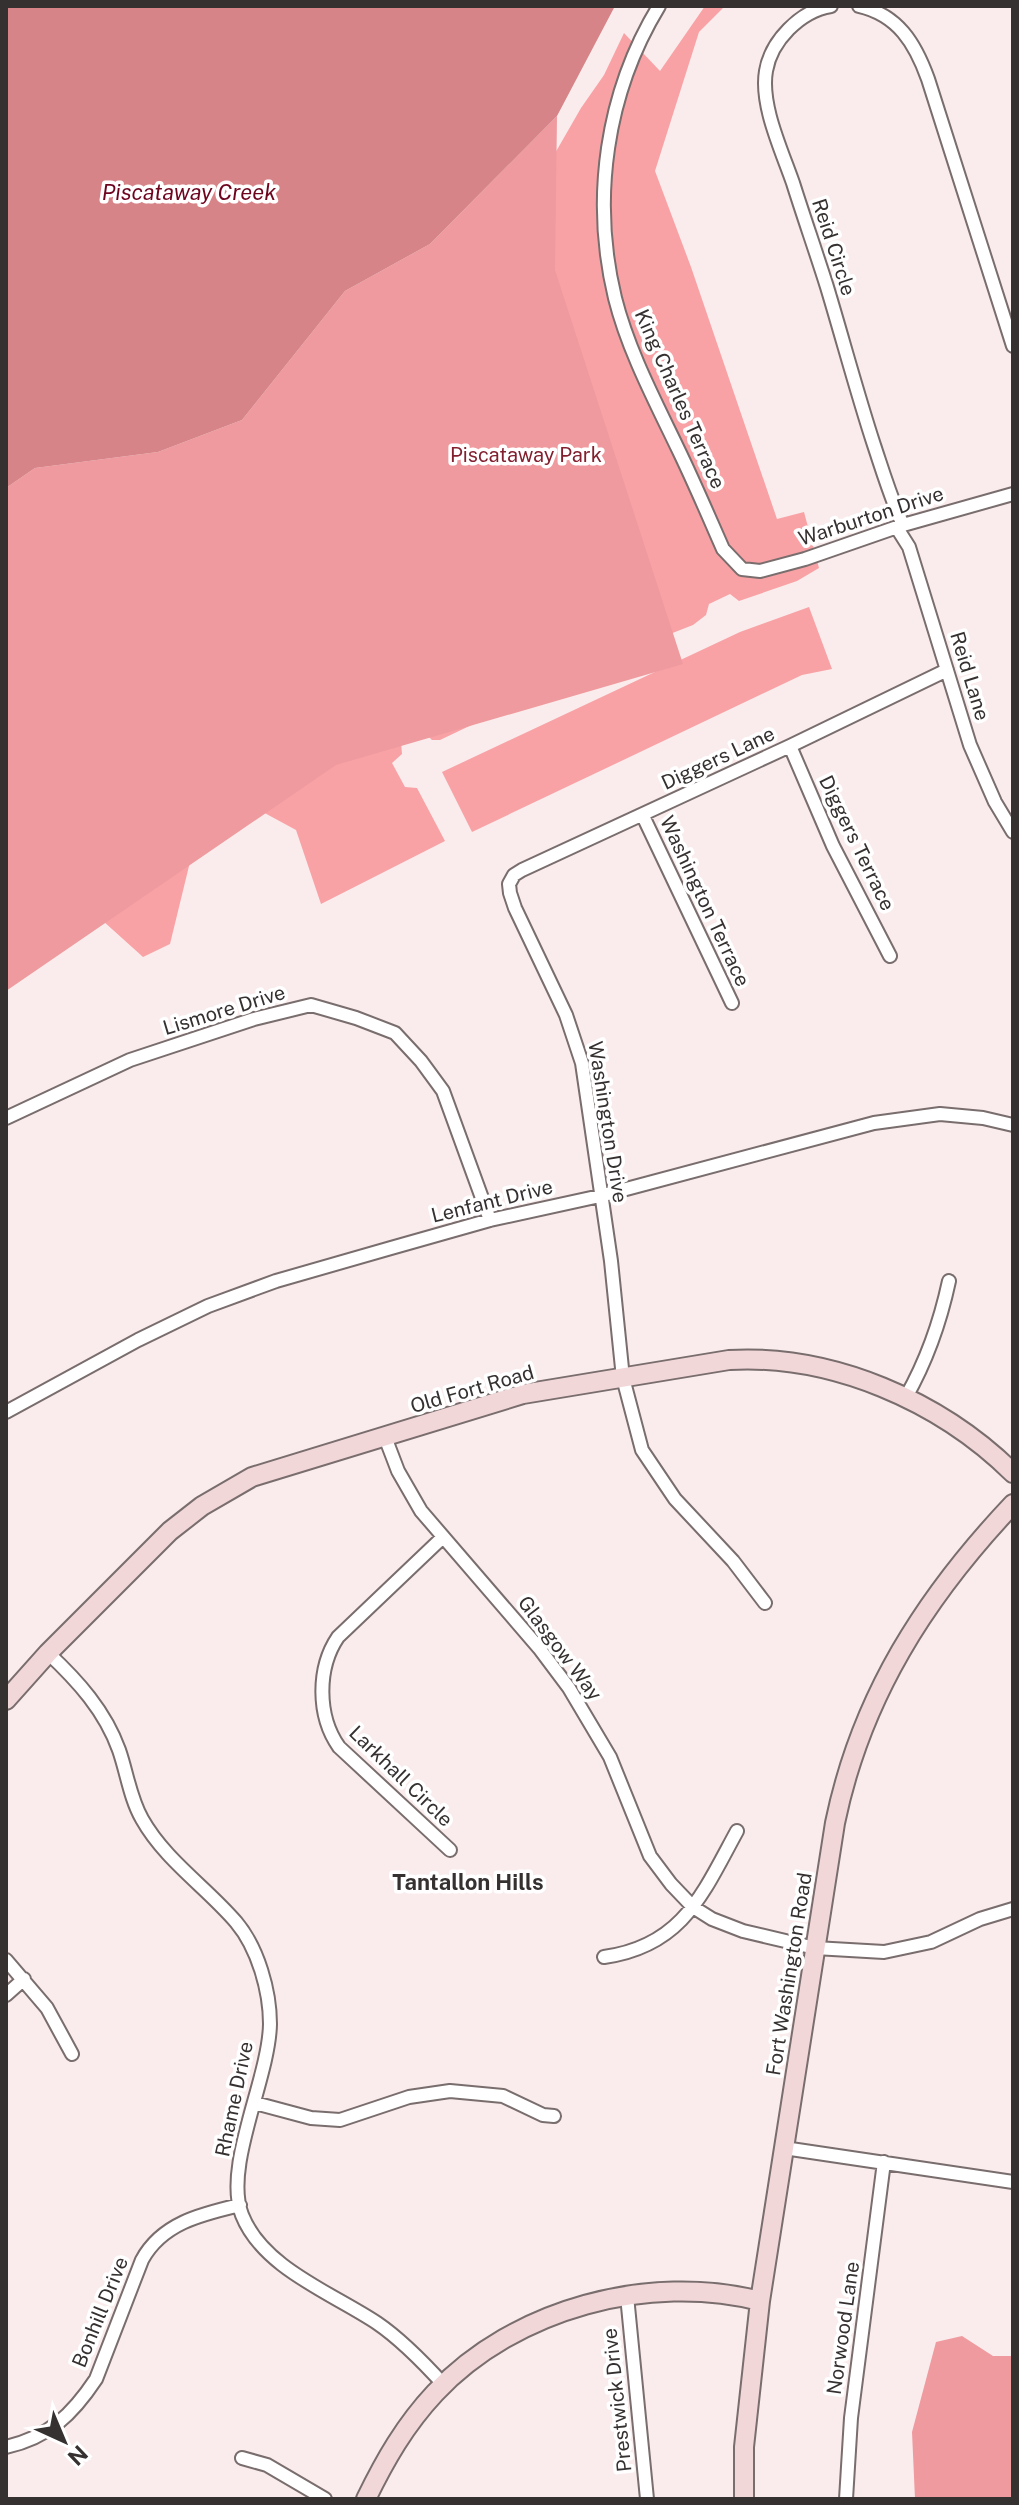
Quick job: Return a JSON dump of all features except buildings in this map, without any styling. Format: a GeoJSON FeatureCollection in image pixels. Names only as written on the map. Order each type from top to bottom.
{"type":"FeatureCollection","features":[{"type":"Feature","properties":{"kind":"main road","name":"Old Fort Road"},"geometry":{"type":"LineString","coordinates":[[6,1700],[48,1653],[170,1531],[226,1490],[273,1469],[523,1394],[729,1360],[759,1359],[812,1364],[906,1397],[947,1421],[1013,1473]]}},
{"type":"Feature","properties":{"kind":"main road","name":"Fort Washington Road"},"geometry":{"type":"LineString","coordinates":[[744,2499],[744,2447],[760,2301],[841,1795],[872,1706],[916,1626],[972,1547],[1013,1504]]}},
{"type":"Feature","properties":{"kind":"main road"},"geometry":{"type":"LineString","coordinates":[[366,2499],[399,2437],[414,2417],[444,2385],[489,2348],[518,2332],[579,2307],[627,2296],[696,2291],[760,2301]]}},
{"type":"Feature","properties":{"kind":"street","name":"King Charles Terrace"},"geometry":{"type":"LineString","coordinates":[[659,6],[628,66],[611,132],[603,185],[607,255],[615,300],[650,391],[723,549],[742,569]]}},
{"type":"Feature","properties":{"kind":"street","name":"Reid Circle"},"geometry":{"type":"LineString","coordinates":[[831,6],[802,19],[779,43],[766,70],[767,96],[773,126],[900,526]]}},
{"type":"Feature","properties":{"kind":"street"},"geometry":{"type":"LineString","coordinates":[[865,7],[882,14],[901,28],[918,54],[1013,346]]}},
{"type":"Feature","properties":{"kind":"street","name":"Warburton Drive"},"geometry":{"type":"LineString","coordinates":[[742,569],[754,572],[769,569],[900,526],[1013,494]]}},
{"type":"Feature","properties":{"kind":"street","name":"Reid Lane"},"geometry":{"type":"LineString","coordinates":[[900,526],[976,761],[1013,832]]}},
{"type":"Feature","properties":{"kind":"street","name":"Diggers Lane"},"geometry":{"type":"LineString","coordinates":[[509,884],[514,875],[522,870],[643,816],[947,670]]}},
{"type":"Feature","properties":{"kind":"street","name":"Diggers Terrace"},"geometry":{"type":"LineString","coordinates":[[790,746],[833,846],[890,956]]}},
{"type":"Feature","properties":{"kind":"street","name":"Washington Terrace"},"geometry":{"type":"LineString","coordinates":[[643,816],[732,1003]]}},
{"type":"Feature","properties":{"kind":"street","name":"Washington Drive"},"geometry":{"type":"LineString","coordinates":[[509,884],[515,908],[566,1015],[582,1063],[611,1261],[623,1378],[642,1450],[675,1499],[733,1561],[765,1603]]}},
{"type":"Feature","properties":{"kind":"street","name":"Lismore Drive"},"geometry":{"type":"LineString","coordinates":[[6,1118],[130,1060],[254,1019],[311,1005],[395,1033],[421,1061],[443,1091],[490,1220]]}},
{"type":"Feature","properties":{"kind":"street","name":"Lenfant Drive"},"geometry":{"type":"LineString","coordinates":[[6,1412],[138,1340],[208,1306],[276,1281],[490,1220],[600,1196],[874,1123],[940,1114],[983,1118],[1013,1125]]}},
{"type":"Feature","properties":{"kind":"street"},"geometry":{"type":"LineString","coordinates":[[906,1397],[932,1344],[949,1281]]}},
{"type":"Feature","properties":{"kind":"street","name":"Glasgow Way"},"geometry":{"type":"LineString","coordinates":[[385,1437],[398,1471],[421,1511],[539,1648],[569,1688],[610,1757],[650,1856],[693,1907],[712,1919],[743,1931],[815,1948],[884,1952],[931,1942],[1013,1909]]}},
{"type":"Feature","properties":{"kind":"street","name":"Larkhall Circle"},"geometry":{"type":"LineString","coordinates":[[443,1537],[338,1637],[331,1647],[325,1667],[323,1690],[327,1725],[339,1747],[450,1850]]}},
{"type":"Feature","properties":{"kind":"street","name":"Rhame Drive"},"geometry":{"type":"LineString","coordinates":[[48,1653],[81,1686],[104,1718],[118,1748],[135,1804],[149,1830],[167,1853],[237,1923],[255,1956],[266,1991],[270,2023],[266,2058],[240,2161],[240,2205],[250,2230],[272,2257],[381,2325],[444,2385]]}},
{"type":"Feature","properties":{"kind":"street"},"geometry":{"type":"LineString","coordinates":[[604,1957],[629,1952],[654,1941],[681,1921],[693,1907],[737,1831]]}},
{"type":"Feature","properties":{"kind":"street"},"geometry":{"type":"LineString","coordinates":[[6,1960],[47,2008],[72,2054]]}},
{"type":"Feature","properties":{"kind":"street"},"geometry":{"type":"LineString","coordinates":[[6,1995],[24,1979]]}},
{"type":"Feature","properties":{"kind":"street"},"geometry":{"type":"LineString","coordinates":[[255,2103],[311,2118],[340,2120],[409,2097],[450,2091],[503,2096],[543,2115],[554,2116]]}},
{"type":"Feature","properties":{"kind":"street"},"geometry":{"type":"LineString","coordinates":[[784,2148],[1013,2182]]}},
{"type":"Feature","properties":{"kind":"street","name":"Norwood Lane"},"geometry":{"type":"LineString","coordinates":[[846,2499],[851,2418],[884,2162]]}},
{"type":"Feature","properties":{"kind":"street","name":"Bonhill Drive"},"geometry":{"type":"LineString","coordinates":[[6,2447],[30,2441],[45,2433],[70,2412],[89,2389],[96,2379],[142,2260],[150,2247],[187,2219],[240,2205]]}},
{"type":"Feature","properties":{"kind":"street","name":"Prestwick Drive"},"geometry":{"type":"LineString","coordinates":[[627,2296],[647,2499]]}},
{"type":"Feature","properties":{"kind":"street"},"geometry":{"type":"LineString","coordinates":[[242,2458],[267,2465],[325,2499]]}},
{"type":"Feature","properties":{"kind":"green space","name":"Piscataway Park"},"geometry":{"type":"Polygon","coordinates":[[[705,6],[725,6],[699,32],[655,171],[777,519],[804,512],[819,568],[797,581],[739,601],[730,594],[709,604],[706,615],[693,625],[629,650],[440,740],[432,740],[425,733],[401,742],[402,754],[392,763],[405,787],[417,788],[445,841],[321,904],[296,830],[248,804],[199,825],[170,944],[143,957],[82,902],[212,459],[554,155],[604,75],[624,33],[660,71],[705,6]]]}},
{"type":"Feature","properties":{"kind":"green space","name":"Piscataway Park"},"geometry":{"type":"Polygon","coordinates":[[[557,116],[555,270],[683,664],[336,765],[6,991],[6,488],[35,468],[158,452],[242,420],[345,291],[430,244],[557,116]]]}},
{"type":"Feature","properties":{"kind":"green space"},"geometry":{"type":"Polygon","coordinates":[[[809,607],[832,669],[802,675],[472,832],[442,772],[740,632],[809,607]]]}},
{"type":"Feature","properties":{"kind":"green space"},"geometry":{"type":"Polygon","coordinates":[[[962,2336],[993,2356],[1013,2356],[1013,2499],[915,2499],[912,2432],[936,2342],[962,2336]]]}},
{"type":"Feature","properties":{"kind":"water","name":"Piscataway Creek"},"geometry":{"type":"Polygon","coordinates":[[[6,6],[615,6],[557,116],[430,244],[345,291],[242,420],[158,452],[35,468],[6,488],[6,6]]]}},
{"type":"Feature","properties":{"kind":"district","name":"Tantallon Hills"},"geometry":{"type":"Point","coordinates":[468,1882]}}]}
